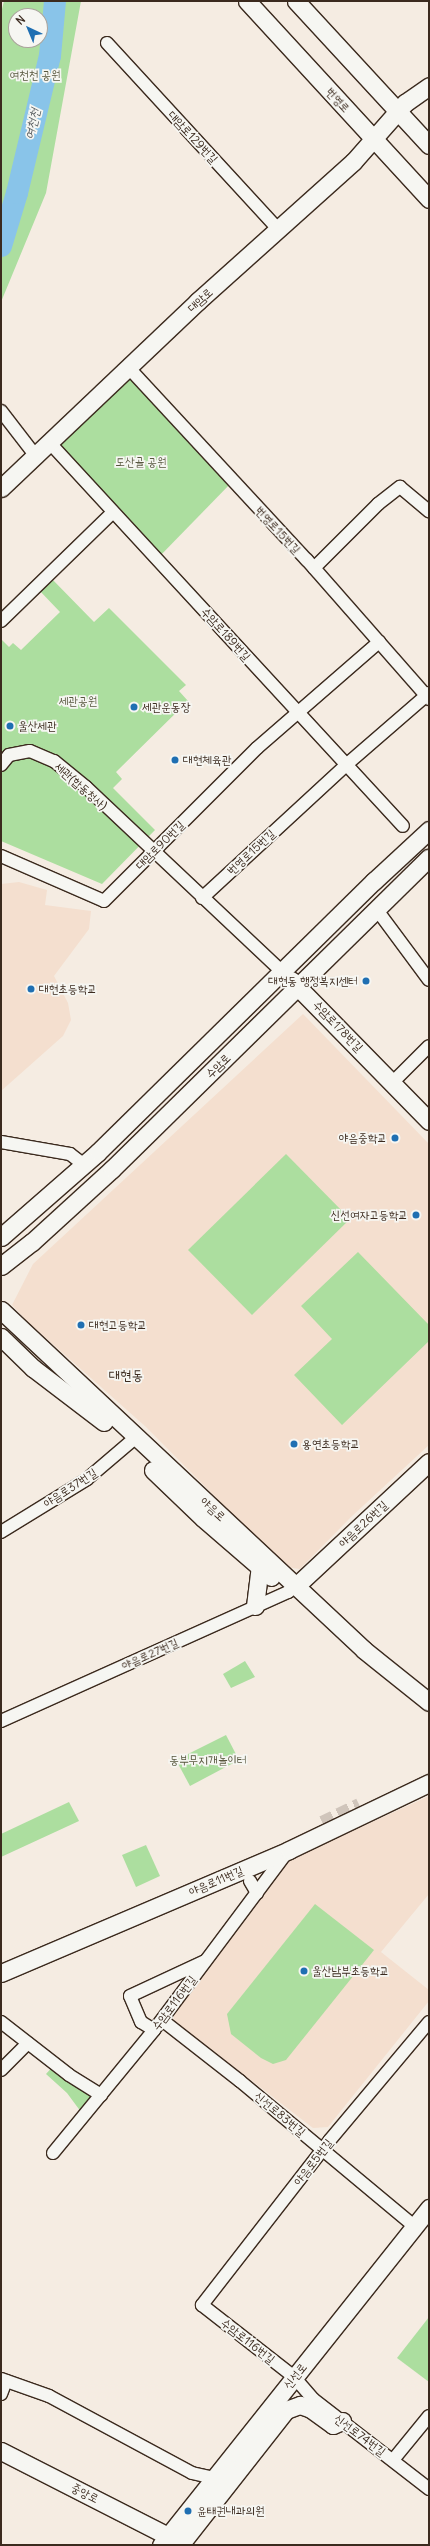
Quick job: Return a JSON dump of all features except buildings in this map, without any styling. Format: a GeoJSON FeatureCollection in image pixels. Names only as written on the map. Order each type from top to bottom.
{"type":"FeatureCollection","features":[{"type":"Feature","properties":{"kind":"street","name":"번영로"},"geometry":{"type":"LineString","coordinates":[[247,1],[429,199]]}},
{"type":"Feature","properties":{"kind":"street"},"geometry":{"type":"LineString","coordinates":[[296,1],[429,145]]}},
{"type":"Feature","properties":{"kind":"street","name":"대암로129번길"},"geometry":{"type":"LineString","coordinates":[[107,43],[280,230]]}},
{"type":"Feature","properties":{"kind":"street","name":"대암로"},"geometry":{"type":"LineString","coordinates":[[1,488],[128,367],[280,230],[374,139],[397,111],[414,95],[429,86]]}},
{"type":"Feature","properties":{"kind":"street","name":"번영로15번길"},"geometry":{"type":"LineString","coordinates":[[128,367],[314,568],[428,696],[346,765],[202,898]]}},
{"type":"Feature","properties":{"kind":"street"},"geometry":{"type":"LineString","coordinates":[[1,411],[35,455]]}},
{"type":"Feature","properties":{"kind":"street","name":"수암로189번길"},"geometry":{"type":"LineString","coordinates":[[49,442],[403,826]]}},
{"type":"Feature","properties":{"kind":"street"},"geometry":{"type":"LineString","coordinates":[[314,568],[378,504],[400,487],[429,511]]}},
{"type":"Feature","properties":{"kind":"street"},"geometry":{"type":"LineString","coordinates":[[1,621],[113,512]]}},
{"type":"Feature","properties":{"kind":"street","name":"대암로90번길"},"geometry":{"type":"LineString","coordinates":[[1,856],[104,901],[257,748],[379,642]]}},
{"type":"Feature","properties":{"kind":"street","name":"세관(합동청사)"},"geometry":{"type":"LineString","coordinates":[[1,765],[9,756],[30,751],[54,761],[86,787],[153,851]]}},
{"type":"Feature","properties":{"kind":"street","name":"수암로"},"geometry":{"type":"LineString","coordinates":[[1,1237],[84,1165],[282,972],[421,842],[429,830]]}},
{"type":"Feature","properties":{"kind":"street"},"geometry":{"type":"LineString","coordinates":[[153,851],[282,972]]}},
{"type":"Feature","properties":{"kind":"street","name":"수암로"},"geometry":{"type":"LineString","coordinates":[[1,1266],[32,1242],[112,1169],[429,858]]}},
{"type":"Feature","properties":{"kind":"street"},"geometry":{"type":"LineString","coordinates":[[377,910],[429,980]]}},
{"type":"Feature","properties":{"kind":"street","name":"수암로178번길"},"geometry":{"type":"LineString","coordinates":[[282,972],[300,986],[429,1122]]}},
{"type":"Feature","properties":{"kind":"street"},"geometry":{"type":"LineString","coordinates":[[392,1082],[429,1046]]}},
{"type":"Feature","properties":{"kind":"street"},"geometry":{"type":"LineString","coordinates":[[1,1142],[70,1154],[84,1165]]}},
{"type":"Feature","properties":{"kind":"street","name":"야음로"},"geometry":{"type":"LineString","coordinates":[[1,1310],[132,1442],[203,1518],[260,1568],[293,1589]]}},
{"type":"Feature","properties":{"kind":"street","name":"야음로"},"geometry":{"type":"LineString","coordinates":[[1,1337],[33,1368],[132,1442],[293,1589],[364,1650],[429,1702]]}},
{"type":"Feature","properties":{"kind":"street","name":"야음로37번길"},"geometry":{"type":"LineString","coordinates":[[1,1532],[87,1479],[132,1442]]}},
{"type":"Feature","properties":{"kind":"street","name":"야음로26번길"},"geometry":{"type":"LineString","coordinates":[[293,1589],[429,1462]]}},
{"type":"Feature","properties":{"kind":"street"},"geometry":{"type":"LineString","coordinates":[[255,1606],[260,1568]]}},
{"type":"Feature","properties":{"kind":"street"},"geometry":{"type":"LineString","coordinates":[[293,1589],[356,1655],[429,1714]]}},
{"type":"Feature","properties":{"kind":"street","name":"야음로27번길"},"geometry":{"type":"LineString","coordinates":[[1,1721],[293,1589]]}},
{"type":"Feature","properties":{"kind":"street","name":"야음로11번길"},"geometry":{"type":"LineString","coordinates":[[1,1973],[289,1850],[429,1783]]}},
{"type":"Feature","properties":{"kind":"street","name":"수암로116번길"},"geometry":{"type":"LineString","coordinates":[[53,2153],[162,2020],[289,1850]]}},
{"type":"Feature","properties":{"kind":"street"},"geometry":{"type":"LineString","coordinates":[[250,1881],[257,1893]]}},
{"type":"Feature","properties":{"kind":"street"},"geometry":{"type":"LineString","coordinates":[[154,2030],[140,2022],[130,1996],[206,1960]]}},
{"type":"Feature","properties":{"kind":"street"},"geometry":{"type":"LineString","coordinates":[[184,1971],[190,1982]]}},
{"type":"Feature","properties":{"kind":"street","name":"신선로83번길"},"geometry":{"type":"LineString","coordinates":[[162,2020],[211,2057],[414,2226]]}},
{"type":"Feature","properties":{"kind":"street"},"geometry":{"type":"LineString","coordinates":[[1,2022],[69,2075],[101,2095]]}},
{"type":"Feature","properties":{"kind":"street","name":"야음로5번길"},"geometry":{"type":"LineString","coordinates":[[202,2305],[322,2150],[429,2022]]}},
{"type":"Feature","properties":{"kind":"street"},"geometry":{"type":"LineString","coordinates":[[1,2070],[28,2043]]}},
{"type":"Feature","properties":{"kind":"street","name":"신선로"},"geometry":{"type":"LineString","coordinates":[[173,2542],[213,2478],[429,2208]]}},
{"type":"Feature","properties":{"kind":"street","name":"수암로116번길"},"geometry":{"type":"LineString","coordinates":[[202,2305],[294,2377]]}},
{"type":"Feature","properties":{"kind":"street"},"geometry":{"type":"LineString","coordinates":[[282,2415],[294,2377]]}},
{"type":"Feature","properties":{"kind":"street","name":"신선로74번길"},"geometry":{"type":"LineString","coordinates":[[294,2377],[313,2399],[429,2489]]}},
{"type":"Feature","properties":{"kind":"street"},"geometry":{"type":"LineString","coordinates":[[1,2394],[4,2380],[49,2396],[192,2473],[213,2478]]}},
{"type":"Feature","properties":{"kind":"street","name":"신선로"},"geometry":{"type":"LineString","coordinates":[[173,2542],[282,2415],[292,2406],[300,2405],[311,2408],[333,2425],[342,2421]]}},
{"type":"Feature","properties":{"kind":"street"},"geometry":{"type":"LineString","coordinates":[[393,2460],[429,2416]]}},
{"type":"Feature","properties":{"kind":"street","name":"중앙로"},"geometry":{"type":"LineString","coordinates":[[1,2451],[173,2542]]}},
{"type":"Feature","properties":{"kind":"shaded area","name":"대현초등학교"},"geometry":{"type":"Polygon","coordinates":[[[19,882],[47,890],[45,905],[91,911],[89,929],[54,976],[68,1003],[71,1020],[63,1036],[1,1091],[1,884],[19,882]]]}},
{"type":"Feature","properties":{"kind":"shaded area"},"geometry":{"type":"Polygon","coordinates":[[[303,1014],[429,1144],[429,1445],[351,1517],[300,1569],[285,1567],[146,1427],[29,1323],[12,1305],[33,1264],[303,1014]]]}},
{"type":"Feature","properties":{"kind":"shaded area","name":"울산남부초등학교"},"geometry":{"type":"Polygon","coordinates":[[[429,1796],[429,1894],[381,1952],[429,1990],[429,2001],[328,2127],[313,2128],[174,2021],[173,2010],[291,1859],[429,1796]]]}},
{"type":"Feature","properties":{"kind":"green space","name":"여천천 공원"},"geometry":{"type":"Polygon","coordinates":[[[4,1],[81,1],[46,193],[1,302],[1,13],[4,1]]]}},
{"type":"Feature","properties":{"kind":"green space","name":"도산골 공원"},"geometry":{"type":"Polygon","coordinates":[[[128,367],[233,481],[157,559],[49,442],[128,367]]]}},
{"type":"Feature","properties":{"kind":"green space","name":"세관공원"},"geometry":{"type":"Polygon","coordinates":[[[50,577],[94,622],[109,608],[186,685],[179,691],[188,701],[116,772],[122,779],[113,788],[155,830],[102,884],[1,841],[1,639],[9,647],[13,643],[21,650],[60,612],[38,589],[50,577]]]}},
{"type":"Feature","properties":{"kind":"green space"},"geometry":{"type":"Polygon","coordinates":[[[286,1154],[350,1219],[252,1315],[188,1250],[286,1154]]]}},
{"type":"Feature","properties":{"kind":"green space"},"geometry":{"type":"Polygon","coordinates":[[[358,1252],[429,1325],[429,1341],[342,1425],[294,1375],[332,1339],[301,1306],[358,1252]]]}},
{"type":"Feature","properties":{"kind":"green space"},"geometry":{"type":"Polygon","coordinates":[[[245,1661],[255,1677],[231,1688],[223,1674],[245,1661]]]}},
{"type":"Feature","properties":{"kind":"green space","name":"동부무지개놀이터"},"geometry":{"type":"Polygon","coordinates":[[[226,1735],[239,1760],[190,1786],[176,1760],[226,1735]]]}},
{"type":"Feature","properties":{"kind":"green space"},"geometry":{"type":"Polygon","coordinates":[[[69,1802],[79,1821],[1,1857],[1,1834],[69,1802]]]}},
{"type":"Feature","properties":{"kind":"green space"},"geometry":{"type":"Polygon","coordinates":[[[146,1845],[160,1876],[136,1887],[122,1855],[146,1845]]]}},
{"type":"Feature","properties":{"kind":"green space"},"geometry":{"type":"Polygon","coordinates":[[[315,1904],[374,1950],[286,2060],[273,2064],[261,2058],[231,2034],[227,2014],[315,1904]]]}},
{"type":"Feature","properties":{"kind":"green space"},"geometry":{"type":"Polygon","coordinates":[[[55,2064],[101,2095],[84,2116],[67,2093],[46,2074],[55,2064]]]}},
{"type":"Feature","properties":{"kind":"green space"},"geometry":{"type":"Polygon","coordinates":[[[429,2317],[429,2382],[397,2358],[429,2317]]]}},
{"type":"Feature","properties":{"kind":"waterway","name":"여천천"},"geometry":{"type":"LineString","coordinates":[[1,246],[17,193],[50,56],[55,1]]}},
{"type":"Feature","properties":{"kind":"tunnel"},"geometry":{"type":"LineString","coordinates":[[322,1822],[359,1804]]}},
{"type":"Feature","properties":{"kind":"place","name":"세관운동장"},"geometry":{"type":"Point","coordinates":[134,707]}},
{"type":"Feature","properties":{"kind":"place","name":"울산세관"},"geometry":{"type":"Point","coordinates":[10,726]}},
{"type":"Feature","properties":{"kind":"place","name":"대현체육관"},"geometry":{"type":"Point","coordinates":[175,760]}},
{"type":"Feature","properties":{"kind":"place","name":"대현동 행정복지센터"},"geometry":{"type":"Point","coordinates":[366,981]}},
{"type":"Feature","properties":{"kind":"place","name":"대현초등학교"},"geometry":{"type":"Point","coordinates":[31,989]}},
{"type":"Feature","properties":{"kind":"place","name":"야음중학교"},"geometry":{"type":"Point","coordinates":[395,1138]}},
{"type":"Feature","properties":{"kind":"place","name":"신선여자고등학교"},"geometry":{"type":"Point","coordinates":[416,1215]}},
{"type":"Feature","properties":{"kind":"place","name":"대현고등학교"},"geometry":{"type":"Point","coordinates":[81,1325]}},
{"type":"Feature","properties":{"kind":"place","name":"용연초등학교"},"geometry":{"type":"Point","coordinates":[294,1444]}},
{"type":"Feature","properties":{"kind":"place","name":"울산남부초등학교"},"geometry":{"type":"Point","coordinates":[304,1971]}},
{"type":"Feature","properties":{"kind":"place","name":"윤태권내과의원"},"geometry":{"type":"Point","coordinates":[188,2511]}},
{"type":"Feature","properties":{"kind":"district","name":"대현동"},"geometry":{"type":"Point","coordinates":[126,1375]}}]}
